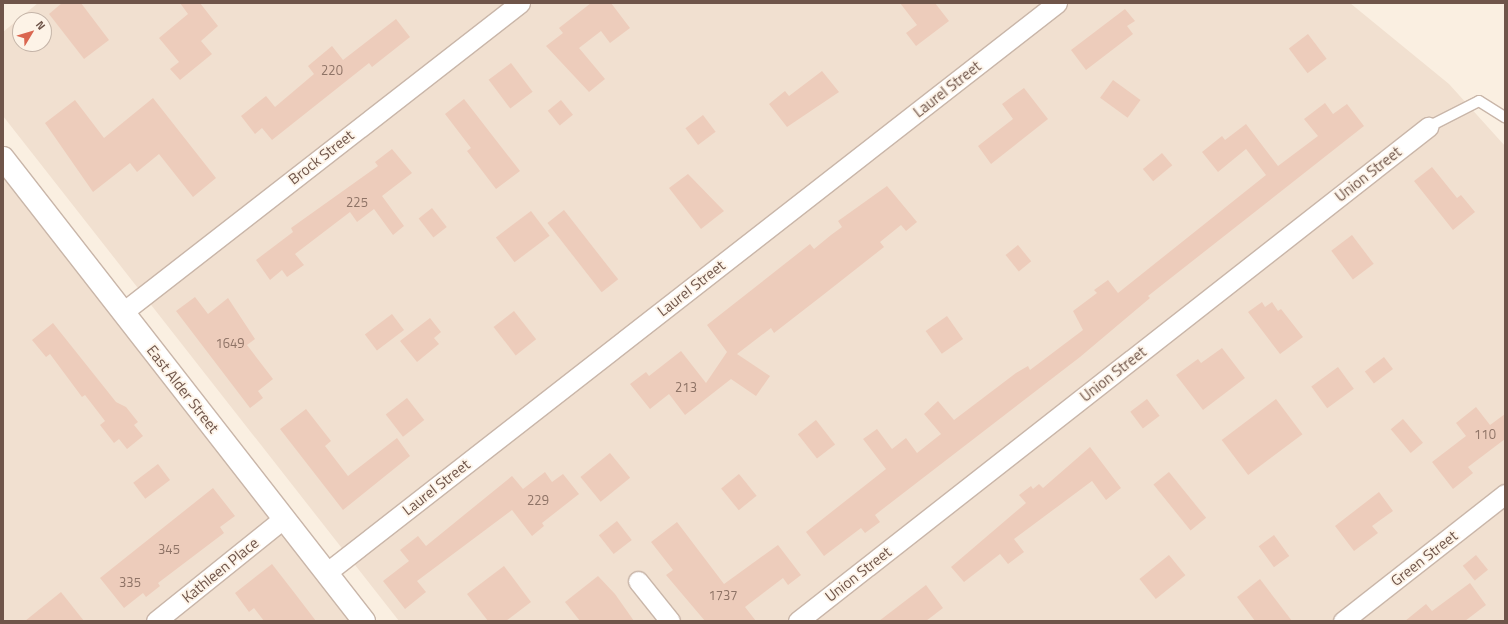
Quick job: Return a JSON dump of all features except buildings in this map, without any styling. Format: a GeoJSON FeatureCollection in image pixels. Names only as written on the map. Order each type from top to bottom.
{"type":"FeatureCollection","features":[{"type":"Feature","properties":{"kind":"main road","name":"East Alder Street"},"geometry":{"type":"LineString","coordinates":[[3,158],[364,621]]}},
{"type":"Feature","properties":{"kind":"street","name":"Brock Street"},"geometry":{"type":"LineString","coordinates":[[123,312],[520,3]]}},
{"type":"Feature","properties":{"kind":"street","name":"Laurel Street"},"geometry":{"type":"LineString","coordinates":[[326,573],[1057,3]]}},
{"type":"Feature","properties":{"kind":"street","name":"Union Street"},"geometry":{"type":"LineString","coordinates":[[798,621],[1428,127]]}},
{"type":"Feature","properties":{"kind":"street","name":"Green Street"},"geometry":{"type":"LineString","coordinates":[[1343,621],[1505,494]]}},
{"type":"Feature","properties":{"kind":"street","name":"Kathleen Place"},"geometry":{"type":"LineString","coordinates":[[156,621],[284,518]]}},
{"type":"Feature","properties":{"kind":"street"},"geometry":{"type":"LineString","coordinates":[[638,581],[670,621]]}},
{"type":"Feature","properties":{"kind":"lane"},"geometry":{"type":"LineString","coordinates":[[1428,127],[1478,101],[1505,117]]}},
{"type":"Feature","properties":{"kind":"shaded area"},"geometry":{"type":"Polygon","coordinates":[[[38,3],[1350,3],[1449,84],[1505,146],[1505,621],[399,621],[3,116],[3,32],[12,25],[12,52],[52,52],[52,12],[27,12],[38,3]]]}},
{"type":"Feature","properties":{"kind":"shaded area"},"geometry":{"type":"Polygon","coordinates":[[[3,159],[350,621],[3,621],[3,159]]]}}]}
